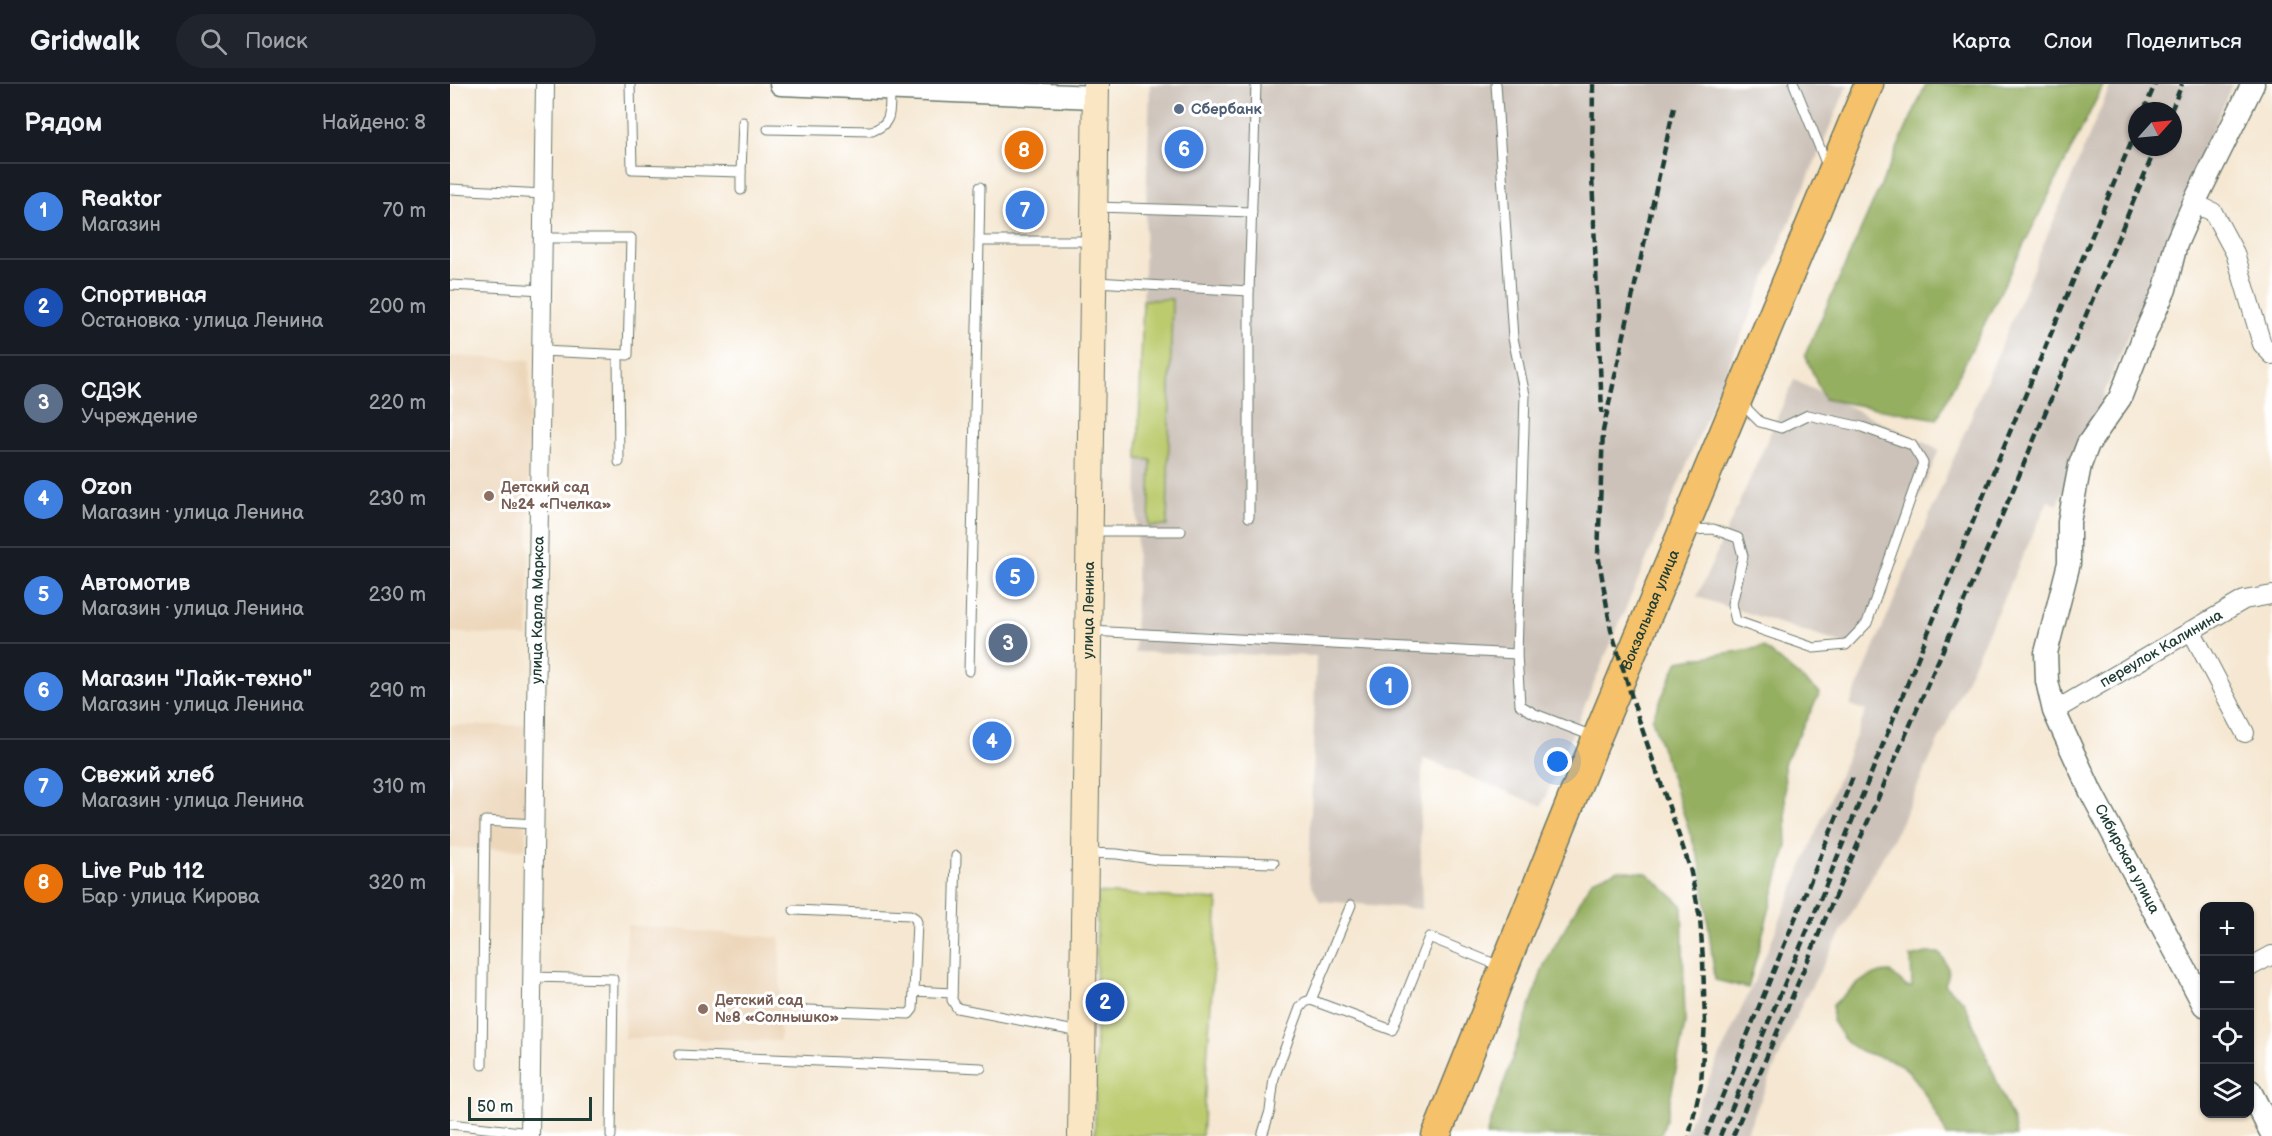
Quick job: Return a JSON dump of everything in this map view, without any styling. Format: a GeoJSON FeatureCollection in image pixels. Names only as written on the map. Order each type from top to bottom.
{"type":"FeatureCollection","features":[{"type":"Feature","properties":{"kind":"highway","name":"Вокзальная улица"},"geometry":{"type":"LineString","coordinates":[[1436,1136],[1597,737],[1869,84]]}},
{"type":"Feature","properties":{"kind":"main road","name":"улица Ленина"},"geometry":{"type":"LineString","coordinates":[[1081,1136],[1096,90]]}},
{"type":"Feature","properties":{"kind":"street","name":"улица Карла Маркса"},"geometry":{"type":"LineString","coordinates":[[530,1135],[541,351],[544,291],[545,84]]}},
{"type":"Feature","properties":{"kind":"street"},"geometry":{"type":"LineString","coordinates":[[781,84],[890,89],[1096,90]]}},
{"type":"Feature","properties":{"kind":"street","name":"Сибирская улица"},"geometry":{"type":"LineString","coordinates":[[2200,991],[2091,792],[2054,711],[2047,681],[2046,653],[2069,563],[2069,522],[2076,477],[2088,444],[2120,398],[2165,289],[2176,243],[2253,84]]}},
{"type":"Feature","properties":{"kind":"street"},"geometry":{"type":"LineString","coordinates":[[2194,203],[2213,213],[2235,253],[2262,344],[2272,355]]}},
{"type":"Feature","properties":{"kind":"street","name":"переулок Калинина"},"geometry":{"type":"LineString","coordinates":[[2054,711],[2244,600],[2272,595]]}},
{"type":"Feature","properties":{"kind":"street"},"geometry":{"type":"LineString","coordinates":[[2191,630],[2245,733]]}},
{"type":"Feature","properties":{"kind":"street"},"geometry":{"type":"LineString","coordinates":[[2254,965],[2272,955]]}},
{"type":"Feature","properties":{"kind":"street"},"geometry":{"type":"LineString","coordinates":[[2254,1099],[2272,1134]]}},
{"type":"Feature","properties":{"kind":"lane"},"geometry":{"type":"LineString","coordinates":[[630,84],[632,169],[741,172]]}},
{"type":"Feature","properties":{"kind":"lane"},"geometry":{"type":"LineString","coordinates":[[1249,518],[1250,291],[1256,84]]}},
{"type":"Feature","properties":{"kind":"lane"},"geometry":{"type":"LineString","coordinates":[[1496,84],[1513,338],[1526,395],[1517,654],[1520,705],[1535,714],[1597,737]]}},
{"type":"Feature","properties":{"kind":"lane"},"geometry":{"type":"LineString","coordinates":[[1794,84],[1831,175]]}},
{"type":"Feature","properties":{"kind":"lane"},"geometry":{"type":"LineString","coordinates":[[768,129],[872,131],[884,127],[888,121],[890,89]]}},
{"type":"Feature","properties":{"kind":"lane"},"geometry":{"type":"LineString","coordinates":[[741,190],[743,122]]}},
{"type":"Feature","properties":{"kind":"lane"},"geometry":{"type":"LineString","coordinates":[[969,671],[980,187]]}},
{"type":"Feature","properties":{"kind":"lane"},"geometry":{"type":"LineString","coordinates":[[450,189],[544,194]]}},
{"type":"Feature","properties":{"kind":"lane"},"geometry":{"type":"LineString","coordinates":[[1095,207],[1252,212]]}},
{"type":"Feature","properties":{"kind":"lane"},"geometry":{"type":"LineString","coordinates":[[541,351],[628,355],[631,238],[543,238]]}},
{"type":"Feature","properties":{"kind":"lane"},"geometry":{"type":"LineString","coordinates":[[980,241],[1094,241]]}},
{"type":"Feature","properties":{"kind":"lane"},"geometry":{"type":"LineString","coordinates":[[1094,282],[1250,291]]}},
{"type":"Feature","properties":{"kind":"lane"},"geometry":{"type":"LineString","coordinates":[[450,285],[544,291]]}},
{"type":"Feature","properties":{"kind":"lane"},"geometry":{"type":"LineString","coordinates":[[618,355],[619,462]]}},
{"type":"Feature","properties":{"kind":"lane"},"geometry":{"type":"LineString","coordinates":[[1683,531],[1713,529],[1738,538],[1743,556],[1732,604],[1736,621],[1814,648],[1846,645],[1867,622],[1923,463],[1912,445],[1862,427],[1808,415],[1781,428],[1760,422],[1738,400]]}},
{"type":"Feature","properties":{"kind":"lane"},"geometry":{"type":"LineString","coordinates":[[1090,531],[1181,531]]}},
{"type":"Feature","properties":{"kind":"lane"},"geometry":{"type":"LineString","coordinates":[[1089,630],[1517,654]]}},
{"type":"Feature","properties":{"kind":"lane"},"geometry":{"type":"LineString","coordinates":[[482,1065],[485,820],[534,824]]}},
{"type":"Feature","properties":{"kind":"lane"},"geometry":{"type":"LineString","coordinates":[[1085,853],[1117,854],[1158,860],[1274,863]]}},
{"type":"Feature","properties":{"kind":"lane"},"geometry":{"type":"LineString","coordinates":[[956,856],[952,1000],[957,1008],[1082,1033]]}},
{"type":"Feature","properties":{"kind":"lane"},"geometry":{"type":"LineString","coordinates":[[1311,1000],[1351,905]]}},
{"type":"Feature","properties":{"kind":"lane"},"geometry":{"type":"LineString","coordinates":[[794,910],[910,915],[915,918],[916,922],[913,1009],[909,1014],[808,1010]]}},
{"type":"Feature","properties":{"kind":"lane"},"geometry":{"type":"LineString","coordinates":[[1262,1136],[1270,1112],[1274,1078],[1300,1008],[1305,1002],[1311,1000],[1392,1030],[1429,937],[1504,968]]}},
{"type":"Feature","properties":{"kind":"lane"},"geometry":{"type":"LineString","coordinates":[[532,977],[613,979],[611,1136]]}},
{"type":"Feature","properties":{"kind":"lane"},"geometry":{"type":"LineString","coordinates":[[914,992],[952,993]]}},
{"type":"Feature","properties":{"kind":"lane"},"geometry":{"type":"LineString","coordinates":[[679,1055],[981,1068]]}},
{"type":"Feature","properties":{"kind":"lane"},"geometry":{"type":"LineString","coordinates":[[450,1124],[530,1135]]}},
{"type":"Feature","properties":{"kind":"shaded area"},"geometry":{"type":"Polygon","coordinates":[[[1150,84],[1848,84],[1542,806],[1423,758],[1420,820],[1422,909],[1320,901],[1309,879],[1316,656],[1135,652],[1138,459],[1150,84]]]}},
{"type":"Feature","properties":{"kind":"shaded area"},"geometry":{"type":"Polygon","coordinates":[[[2111,84],[2232,84],[2058,505],[2048,501],[1898,829],[1803,1002],[1745,1136],[1683,1136],[1759,971],[1866,711],[1850,705],[2111,84]]]}},
{"type":"Feature","properties":{"kind":"shaded area","name":"Детский сад №24 «Пчелка»"},"geometry":{"type":"Polygon","coordinates":[[[450,356],[530,360],[528,637],[450,632],[450,356]]]}},
{"type":"Feature","properties":{"kind":"shaded area"},"geometry":{"type":"Polygon","coordinates":[[[1794,380],[1939,450],[1856,648],[1697,597],[1794,380]]]}},
{"type":"Feature","properties":{"kind":"shaded area"},"geometry":{"type":"Polygon","coordinates":[[[450,725],[527,725],[526,849],[450,848],[450,725]]]}},
{"type":"Feature","properties":{"kind":"shaded area","name":"Детский сад №8 «Солнышко»"},"geometry":{"type":"Polygon","coordinates":[[[627,925],[780,938],[780,1041],[624,1038],[627,925]]]}},
{"type":"Feature","properties":{"kind":"green space"},"geometry":{"type":"Polygon","coordinates":[[[1926,84],[2104,84],[1937,419],[1824,399],[1805,355],[1926,84]]]}},
{"type":"Feature","properties":{"kind":"green space"},"geometry":{"type":"Polygon","coordinates":[[[1172,299],[1167,526],[1149,526],[1151,460],[1138,459],[1143,300],[1172,299]]]}},
{"type":"Feature","properties":{"kind":"green space"},"geometry":{"type":"Polygon","coordinates":[[[1763,647],[1820,693],[1784,764],[1787,845],[1748,988],[1715,980],[1701,866],[1652,719],[1678,661],[1763,647]]]}},
{"type":"Feature","properties":{"kind":"green space"},"geometry":{"type":"Polygon","coordinates":[[[1618,870],[1647,873],[1682,905],[1685,1024],[1666,1121],[1660,1136],[1486,1136],[1544,965],[1592,880],[1618,870]]]}},
{"type":"Feature","properties":{"kind":"green space"},"geometry":{"type":"Polygon","coordinates":[[[1097,893],[1218,900],[1202,1136],[1095,1136],[1097,893]]]}},
{"type":"Feature","properties":{"kind":"green space"},"geometry":{"type":"Polygon","coordinates":[[[1926,953],[1939,953],[1947,964],[1949,971],[1945,984],[1964,1002],[2014,1123],[2016,1136],[1947,1136],[1925,1093],[1908,1071],[1894,1062],[1856,1049],[1844,1039],[1832,1021],[1833,1005],[1852,988],[1873,975],[1890,972],[1907,987],[1912,987],[1911,957],[1926,953]]]}},
{"type":"Feature","properties":{"kind":"railway"},"geometry":{"type":"LineString","coordinates":[[1593,84],[1592,175],[1602,413]]}},
{"type":"Feature","properties":{"kind":"railway"},"geometry":{"type":"LineString","coordinates":[[2148,102],[2155,84]]}},
{"type":"Feature","properties":{"kind":"railway"},"geometry":{"type":"LineString","coordinates":[[2175,102],[2182,84]]}},
{"type":"Feature","properties":{"kind":"railway"},"geometry":{"type":"LineString","coordinates":[[1674,107],[1603,431],[1598,554],[1611,630],[1690,868],[1700,918],[1705,1023],[1701,1084],[1689,1136]]}},
{"type":"Feature","properties":{"kind":"railway"},"geometry":{"type":"LineString","coordinates":[[1720,1136],[1818,905],[1989,482],[2128,150]]}},
{"type":"Feature","properties":{"kind":"railway"},"geometry":{"type":"LineString","coordinates":[[1733,1136],[2013,490],[2152,156]]}},
{"type":"Feature","properties":{"kind":"railway"},"geometry":{"type":"LineString","coordinates":[[1706,1136],[1853,777]]}},
{"type":"Feature","properties":{"kind":"place","name":"Сбербанк"},"geometry":{"type":"Point","coordinates":[1179,109]}},
{"type":"Feature","properties":{"kind":"place","name":"Магазин \"Лайк-техно\""},"geometry":{"type":"Point","coordinates":[1184,149]}},
{"type":"Feature","properties":{"kind":"place","name":"Live Pub 112"},"geometry":{"type":"Point","coordinates":[1024,150]}},
{"type":"Feature","properties":{"kind":"place","name":"Свежий хлеб"},"geometry":{"type":"Point","coordinates":[1025,210]}},
{"type":"Feature","properties":{"kind":"place","name":"Детский сад №24 «Пчелка»"},"geometry":{"type":"Point","coordinates":[489,496]}},
{"type":"Feature","properties":{"kind":"place","name":"Автомотив"},"geometry":{"type":"Point","coordinates":[1015,577]}},
{"type":"Feature","properties":{"kind":"place","name":"СДЭК"},"geometry":{"type":"Point","coordinates":[1008,643]}},
{"type":"Feature","properties":{"kind":"place","name":"Reaktor"},"geometry":{"type":"Point","coordinates":[1389,686]}},
{"type":"Feature","properties":{"kind":"place","name":"Ozon"},"geometry":{"type":"Point","coordinates":[992,741]}},
{"type":"Feature","properties":{"kind":"place","name":"Спортивная"},"geometry":{"type":"Point","coordinates":[1105,1002]}},
{"type":"Feature","properties":{"kind":"place","name":"Детский сад №8 «Солнышко»"},"geometry":{"type":"Point","coordinates":[703,1009]}}]}
